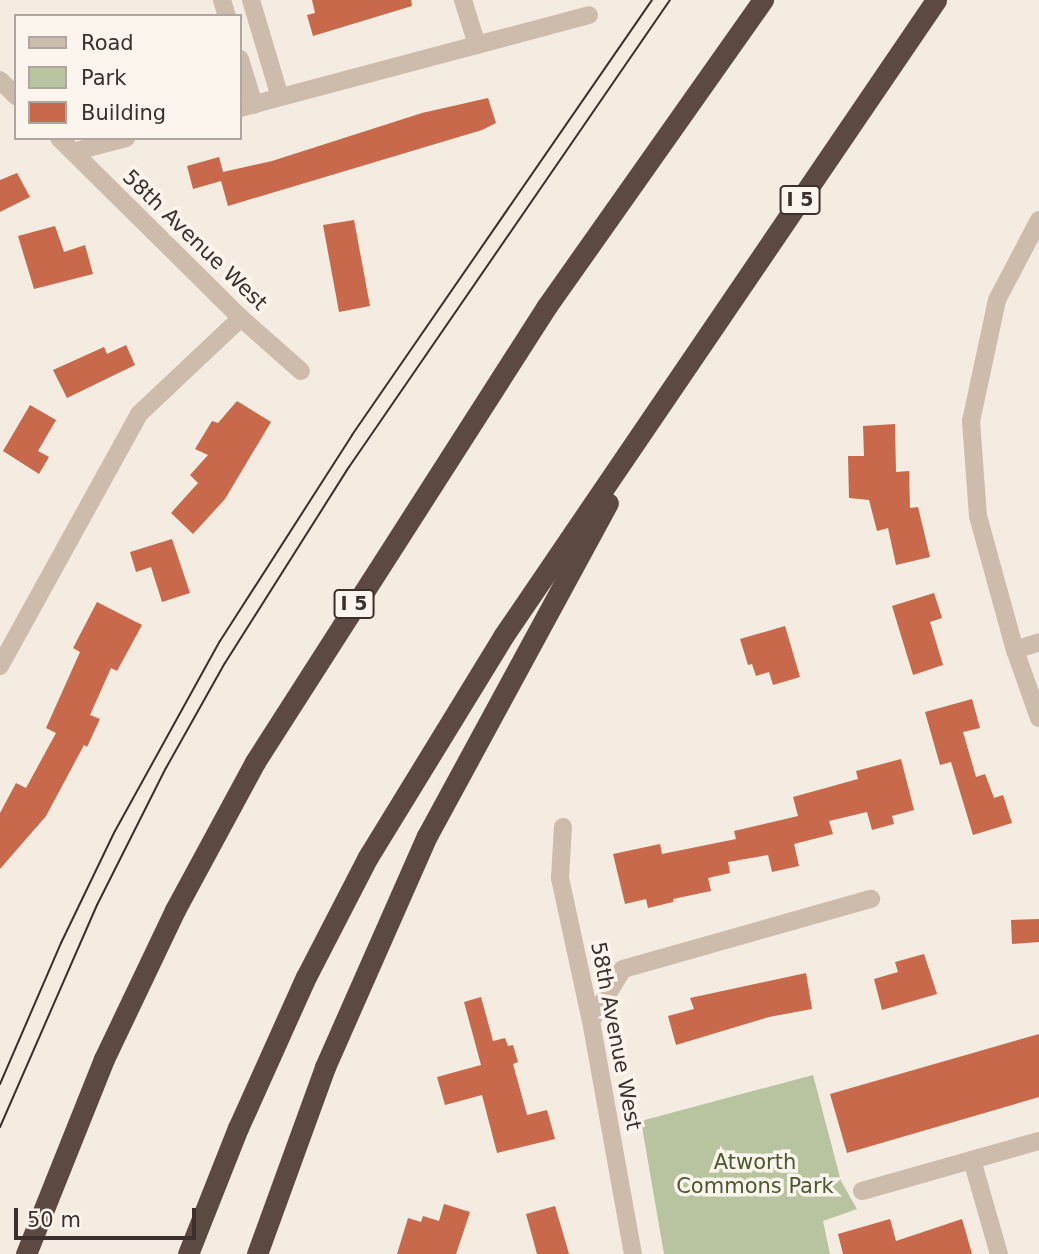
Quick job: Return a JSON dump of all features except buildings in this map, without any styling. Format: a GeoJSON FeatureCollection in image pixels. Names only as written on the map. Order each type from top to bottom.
{"type":"FeatureCollection","features":[{"type":"Feature","properties":{"kind":"highway","name":"I 5"},"geometry":{"type":"LineString","coordinates":[[26,1254],[110,1046],[175,910],[255,762],[547,306],[763,0]]}},
{"type":"Feature","properties":{"kind":"highway","name":"I 5"},"geometry":{"type":"LineString","coordinates":[[188,1254],[237,1128],[306,977],[368,857],[504,635],[936,0]]}},
{"type":"Feature","properties":{"kind":"highway"},"geometry":{"type":"LineString","coordinates":[[257,1254],[325,1067],[427,836],[664,400]]}},
{"type":"Feature","properties":{"kind":"street"},"geometry":{"type":"LineString","coordinates":[[251,0],[280,97]]}},
{"type":"Feature","properties":{"kind":"street"},"geometry":{"type":"LineString","coordinates":[[463,0],[477,45]]}},
{"type":"Feature","properties":{"kind":"street"},"geometry":{"type":"LineString","coordinates":[[242,72],[247,106],[589,15]]}},
{"type":"Feature","properties":{"kind":"street"},"geometry":{"type":"LineString","coordinates":[[0,80],[14,94]]}},
{"type":"Feature","properties":{"kind":"street","name":"58th Avenue West"},"geometry":{"type":"LineString","coordinates":[[61,140],[241,318],[301,371]]}},
{"type":"Feature","properties":{"kind":"street"},"geometry":{"type":"LineString","coordinates":[[73,152],[118,140]]}},
{"type":"Feature","properties":{"kind":"street"},"geometry":{"type":"LineString","coordinates":[[1039,220],[997,300],[971,421],[978,516],[1015,650],[1039,718]]}},
{"type":"Feature","properties":{"kind":"street"},"geometry":{"type":"LineString","coordinates":[[0,666],[6,641],[139,414],[241,318]]}},
{"type":"Feature","properties":{"kind":"street"},"geometry":{"type":"LineString","coordinates":[[1015,650],[1039,642]]}},
{"type":"Feature","properties":{"kind":"street","name":"58th Avenue West"},"geometry":{"type":"LineString","coordinates":[[564,827],[560,878],[591,1021],[633,1254]]}},
{"type":"Feature","properties":{"kind":"street"},"geometry":{"type":"LineString","coordinates":[[591,1021],[623,969],[871,899]]}},
{"type":"Feature","properties":{"kind":"street"},"geometry":{"type":"LineString","coordinates":[[862,1191],[1039,1141]]}},
{"type":"Feature","properties":{"kind":"street"},"geometry":{"type":"LineString","coordinates":[[972,1160],[999,1254]]}},
{"type":"Feature","properties":{"kind":"green space","name":"Atworth Commons Park"},"geometry":{"type":"Polygon","coordinates":[[[813,1075],[841,1181],[857,1209],[823,1221],[830,1254],[664,1254],[641,1121],[813,1075]]]}},
{"type":"Feature","properties":{"kind":"tram line"},"geometry":{"type":"LineString","coordinates":[[0,1084],[61,943],[115,831],[220,641],[352,435],[652,0]]}},
{"type":"Feature","properties":{"kind":"tram line"},"geometry":{"type":"LineString","coordinates":[[0,1127],[97,905],[166,768],[225,663],[349,467],[670,0]]}}]}
